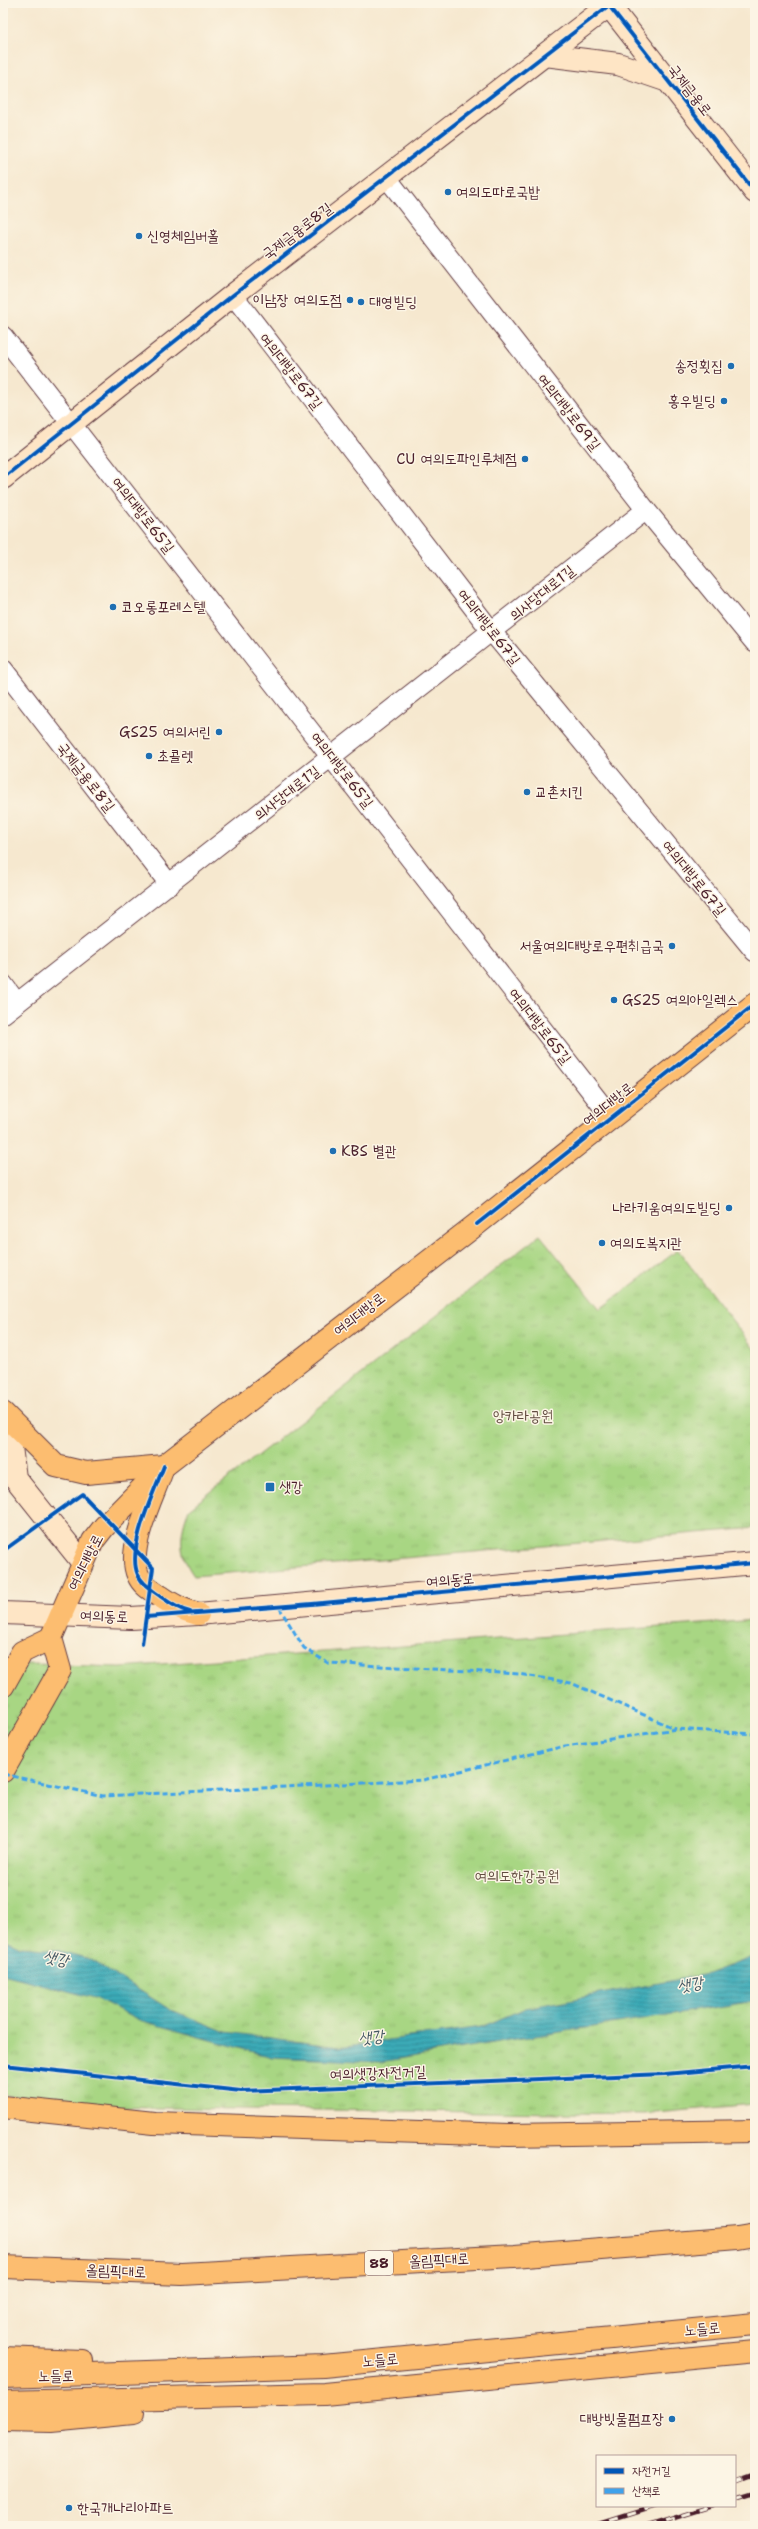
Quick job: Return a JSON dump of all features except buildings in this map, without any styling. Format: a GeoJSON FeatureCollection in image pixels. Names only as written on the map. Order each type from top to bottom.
{"type":"FeatureCollection","features":[{"type":"Feature","properties":{"kind":"main road","name":"여의대방로"},"geometry":{"type":"LineString","coordinates":[[51,1638],[60,1614],[93,1541],[104,1527],[164,1466],[755,1004]]}},
{"type":"Feature","properties":{"kind":"main road"},"geometry":{"type":"LineString","coordinates":[[3,1413],[56,1466],[86,1473],[164,1466],[140,1532],[135,1550],[135,1566],[144,1584],[180,1610],[198,1614]]}},
{"type":"Feature","properties":{"kind":"main road"},"geometry":{"type":"LineString","coordinates":[[3,1771],[60,1670],[51,1638],[22,1652],[7,1679]]}},
{"type":"Feature","properties":{"kind":"main road"},"geometry":{"type":"LineString","coordinates":[[3,2107],[154,2123],[494,2134],[755,2131]]}},
{"type":"Feature","properties":{"kind":"main road","name":"올림픽대로"},"geometry":{"type":"LineString","coordinates":[[3,2267],[182,2274],[514,2256],[749,2237]]}},
{"type":"Feature","properties":{"kind":"main road","name":"노들로"},"geometry":{"type":"LineString","coordinates":[[3,2377],[323,2366],[755,2324]]}},
{"type":"Feature","properties":{"kind":"main road","name":"노들로"},"geometry":{"type":"LineString","coordinates":[[3,2402],[324,2394],[755,2352]]}},
{"type":"Feature","properties":{"kind":"main road"},"geometry":{"type":"LineString","coordinates":[[3,2358],[323,2366]]}},
{"type":"Feature","properties":{"kind":"main road"},"geometry":{"type":"LineString","coordinates":[[3,2420],[51,2421],[324,2394]]}},
{"type":"Feature","properties":{"kind":"street","name":"국제금융로8길"},"geometry":{"type":"LineString","coordinates":[[3,478],[233,295],[609,4]]}},
{"type":"Feature","properties":{"kind":"street","name":"국제금융로"},"geometry":{"type":"LineString","coordinates":[[609,4],[755,192]]}},
{"type":"Feature","properties":{"kind":"street"},"geometry":{"type":"LineString","coordinates":[[545,55],[618,64],[668,81]]}},
{"type":"Feature","properties":{"kind":"street","name":"여의대방로69길"},"geometry":{"type":"LineString","coordinates":[[386,178],[646,510],[755,643]]}},
{"type":"Feature","properties":{"kind":"street","name":"여의대방로67길"},"geometry":{"type":"LineString","coordinates":[[233,295],[492,632],[755,952]]}},
{"type":"Feature","properties":{"kind":"street","name":"여의대방로65길"},"geometry":{"type":"LineString","coordinates":[[3,336],[611,1117]]}},
{"type":"Feature","properties":{"kind":"street","name":"의사당대로1길"},"geometry":{"type":"LineString","coordinates":[[10,1008],[170,885],[646,510]]}},
{"type":"Feature","properties":{"kind":"street","name":"국제금융로8길"},"geometry":{"type":"LineString","coordinates":[[3,669],[170,885]]}},
{"type":"Feature","properties":{"kind":"street"},"geometry":{"type":"LineString","coordinates":[[3,984],[10,1008]]}},
{"type":"Feature","properties":{"kind":"street"},"geometry":{"type":"LineString","coordinates":[[3,1438],[11,1448],[9,1477],[83,1563]]}},
{"type":"Feature","properties":{"kind":"street","name":"여의동로"},"geometry":{"type":"LineString","coordinates":[[3,1613],[60,1614],[131,1618],[198,1614],[755,1563]]}},
{"type":"Feature","properties":{"kind":"green space","name":"앙카라공원"},"geometry":{"type":"Polygon","coordinates":[[[540,1235],[600,1309],[678,1250],[755,1350],[755,1528],[194,1576],[185,1560],[182,1544],[183,1527],[189,1509],[540,1235]]]}},
{"type":"Feature","properties":{"kind":"green space","name":"여의도한강공원"},"geometry":{"type":"Polygon","coordinates":[[[755,1620],[755,2104],[644,2114],[86,2107],[3,2095],[3,1663],[120,1667],[755,1620]]]}},
{"type":"Feature","properties":{"kind":"water"},"geometry":{"type":"Polygon","coordinates":[[[3,1939],[21,1947],[56,1950],[90,1959],[169,2009],[226,2032],[339,2047],[481,2027],[526,2008],[707,1974],[755,1956],[755,2001],[381,2062],[272,2057],[139,2020],[98,1999],[3,1974],[3,1939]]]}},
{"type":"Feature","properties":{"kind":"railway"},"geometry":{"type":"LineString","coordinates":[[736,2482],[755,2475]]}},
{"type":"Feature","properties":{"kind":"railway"},"geometry":{"type":"LineString","coordinates":[[736,2499],[755,2493]]}},
{"type":"Feature","properties":{"kind":"railway"},"geometry":{"type":"LineString","coordinates":[[592,2526],[653,2507]]}},
{"type":"Feature","properties":{"kind":"railway"},"geometry":{"type":"LineString","coordinates":[[648,2526],[710,2507]]}},
{"type":"Feature","properties":{"kind":"marked path"},"geometry":{"type":"LineString","coordinates":[[279,1607],[304,1648],[328,1663],[519,1674],[571,1683],[676,1729]]}},
{"type":"Feature","properties":{"kind":"marked path"},"geometry":{"type":"LineString","coordinates":[[3,1774],[103,1796],[423,1780],[565,1746],[676,1729],[755,1734]]}},
{"type":"Feature","properties":{"kind":"cycle path"},"geometry":{"type":"LineString","coordinates":[[607,3],[755,192]]}},
{"type":"Feature","properties":{"kind":"cycle path"},"geometry":{"type":"LineString","coordinates":[[3,478],[233,295],[612,3]]}},
{"type":"Feature","properties":{"kind":"cycle path"},"geometry":{"type":"LineString","coordinates":[[477,1224],[755,1004]]}},
{"type":"Feature","properties":{"kind":"cycle path"},"geometry":{"type":"LineString","coordinates":[[164,1466],[148,1505],[138,1536],[135,1564],[142,1582],[174,1606],[190,1612]]}},
{"type":"Feature","properties":{"kind":"cycle path"},"geometry":{"type":"LineString","coordinates":[[3,1551],[82,1494],[153,1568],[142,1644]]}},
{"type":"Feature","properties":{"kind":"cycle path"},"geometry":{"type":"LineString","coordinates":[[146,1617],[312,1604],[755,1563]]}},
{"type":"Feature","properties":{"kind":"cycle path","name":"여의샛강자전거길"},"geometry":{"type":"LineString","coordinates":[[3,2065],[241,2091],[665,2074],[755,2066]]}},
{"type":"Feature","properties":{"kind":"place","name":"여의도따로국밥"},"geometry":{"type":"Point","coordinates":[448,192]}},
{"type":"Feature","properties":{"kind":"place","name":"신영체임버홀"},"geometry":{"type":"Point","coordinates":[139,236]}},
{"type":"Feature","properties":{"kind":"place","name":"이남장 여의도점"},"geometry":{"type":"Point","coordinates":[350,300]}},
{"type":"Feature","properties":{"kind":"place","name":"대영빌딩"},"geometry":{"type":"Point","coordinates":[361,302]}},
{"type":"Feature","properties":{"kind":"place","name":"송정횟집"},"geometry":{"type":"Point","coordinates":[731,366]}},
{"type":"Feature","properties":{"kind":"place","name":"홍우빌딩"},"geometry":{"type":"Point","coordinates":[724,401]}},
{"type":"Feature","properties":{"kind":"place","name":"CU 여의도파인루체점"},"geometry":{"type":"Point","coordinates":[525,459]}},
{"type":"Feature","properties":{"kind":"place","name":"코오롱포레스텔"},"geometry":{"type":"Point","coordinates":[113,607]}},
{"type":"Feature","properties":{"kind":"place","name":"GS25 여의서린"},"geometry":{"type":"Point","coordinates":[219,732]}},
{"type":"Feature","properties":{"kind":"place","name":"초콜렛"},"geometry":{"type":"Point","coordinates":[149,756]}},
{"type":"Feature","properties":{"kind":"place","name":"교촌치킨"},"geometry":{"type":"Point","coordinates":[527,792]}},
{"type":"Feature","properties":{"kind":"place","name":"서울여의대방로우편취급국"},"geometry":{"type":"Point","coordinates":[672,946]}},
{"type":"Feature","properties":{"kind":"place","name":"GS25 여의아일렉스"},"geometry":{"type":"Point","coordinates":[614,1000]}},
{"type":"Feature","properties":{"kind":"place","name":"KBS 별관"},"geometry":{"type":"Point","coordinates":[333,1151]}},
{"type":"Feature","properties":{"kind":"place","name":"나라키움여의도빌딩"},"geometry":{"type":"Point","coordinates":[729,1208]}},
{"type":"Feature","properties":{"kind":"place","name":"여의도복지관"},"geometry":{"type":"Point","coordinates":[602,1243]}},
{"type":"Feature","properties":{"kind":"place","name":"샛강"},"geometry":{"type":"Point","coordinates":[270,1487]}},
{"type":"Feature","properties":{"kind":"place","name":"대방빗물펌프장"},"geometry":{"type":"Point","coordinates":[672,2419]}},
{"type":"Feature","properties":{"kind":"place","name":"한국개나리아파트"},"geometry":{"type":"Point","coordinates":[69,2508]}}]}
